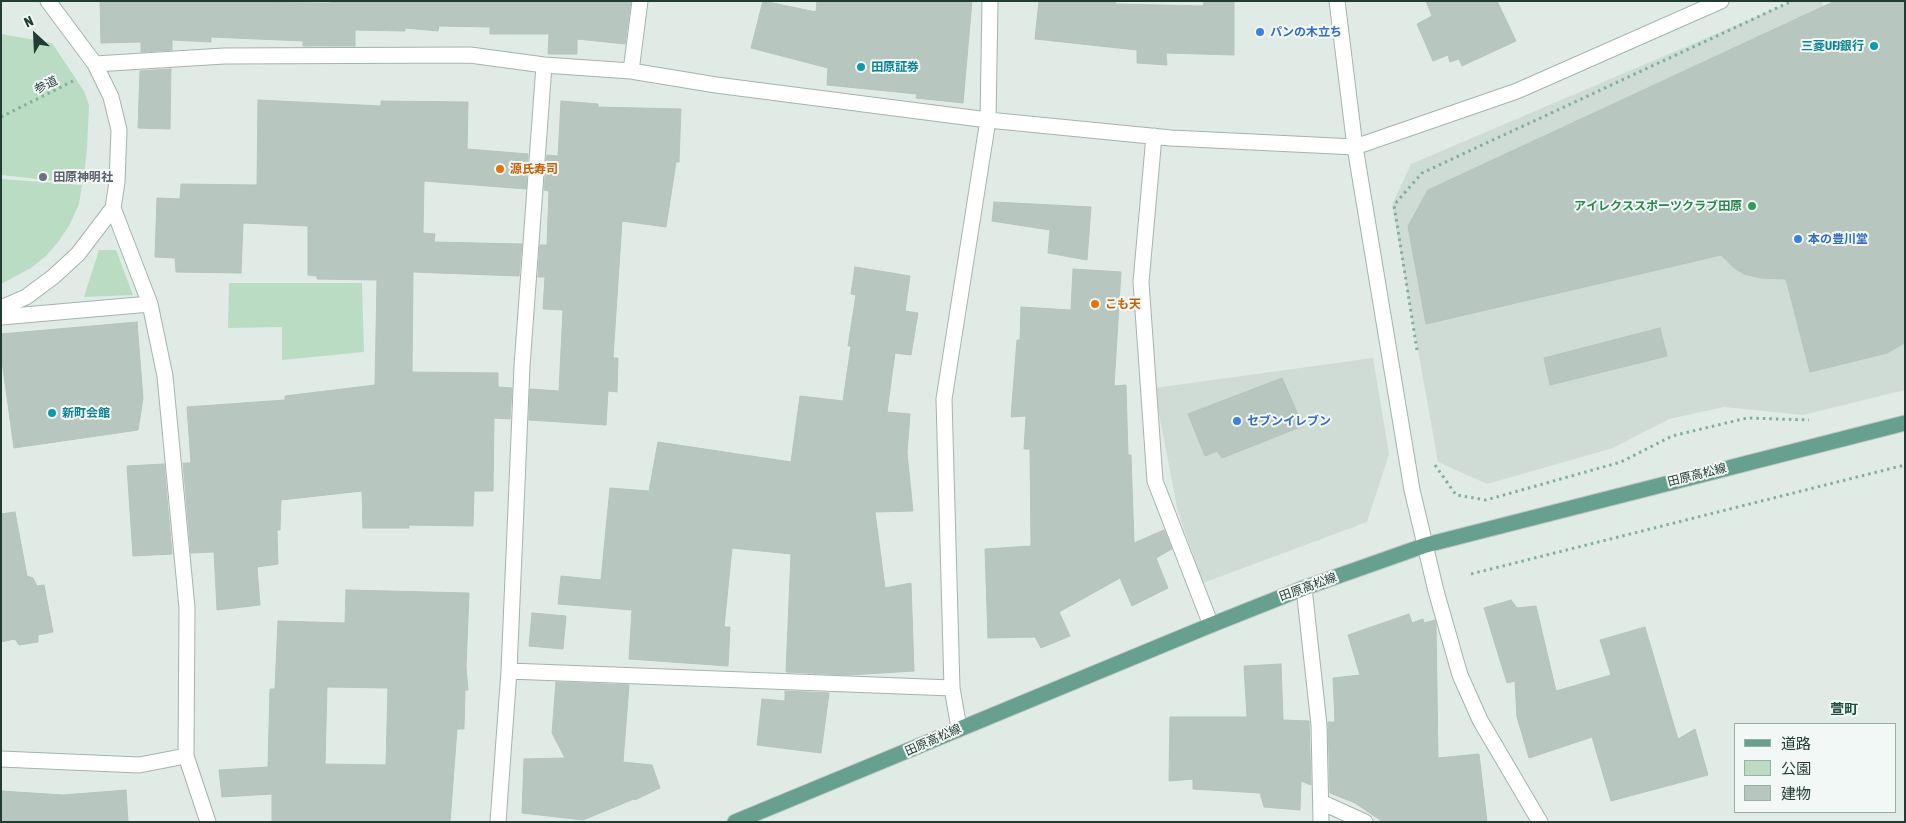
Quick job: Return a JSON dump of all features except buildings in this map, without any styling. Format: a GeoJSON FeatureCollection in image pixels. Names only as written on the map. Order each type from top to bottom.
{"type":"FeatureCollection","features":[{"type":"Feature","properties":{"kind":"main road","name":"田原高松線"},"geometry":{"type":"LineString","coordinates":[[735,822],[1211,625],[1304,588],[1426,545],[1905,423]]}},
{"type":"Feature","properties":{"kind":"street"},"geometry":{"type":"LineString","coordinates":[[1,308],[26,297],[53,277],[78,254],[113,208],[117,182],[119,130],[111,97],[96,64],[48,1]]}},
{"type":"Feature","properties":{"kind":"street"},"geometry":{"type":"LineString","coordinates":[[631,72],[640,1]]}},
{"type":"Feature","properties":{"kind":"street"},"geometry":{"type":"LineString","coordinates":[[959,728],[952,688],[944,400],[988,120],[990,1]]}},
{"type":"Feature","properties":{"kind":"street"},"geometry":{"type":"LineString","coordinates":[[1337,1],[1355,147],[1412,490],[1436,591],[1460,675],[1480,720],[1540,822]]}},
{"type":"Feature","properties":{"kind":"street"},"geometry":{"type":"LineString","coordinates":[[96,64],[224,56],[470,55],[544,65],[631,72],[716,85],[988,120],[1154,136],[1355,147],[1517,92],[1721,1]]}},
{"type":"Feature","properties":{"kind":"street"},"geometry":{"type":"LineString","coordinates":[[498,822],[509,671],[522,366],[535,212],[544,65]]}},
{"type":"Feature","properties":{"kind":"street"},"geometry":{"type":"LineString","coordinates":[[1154,136],[1141,282],[1155,481],[1211,625]]}},
{"type":"Feature","properties":{"kind":"street"},"geometry":{"type":"LineString","coordinates":[[113,208],[150,304],[165,376],[187,608],[186,756],[208,822]]}},
{"type":"Feature","properties":{"kind":"street"},"geometry":{"type":"LineString","coordinates":[[1,317],[150,304]]}},
{"type":"Feature","properties":{"kind":"street"},"geometry":{"type":"LineString","coordinates":[[1304,588],[1319,724],[1322,822]]}},
{"type":"Feature","properties":{"kind":"street"},"geometry":{"type":"LineString","coordinates":[[509,671],[952,688]]}},
{"type":"Feature","properties":{"kind":"street"},"geometry":{"type":"LineString","coordinates":[[1,759],[139,765],[186,756]]}},
{"type":"Feature","properties":{"kind":"street"},"geometry":{"type":"LineString","coordinates":[[1321,802],[1365,822]]}},
{"type":"Feature","properties":{"kind":"path"},"geometry":{"type":"LineString","coordinates":[[1419,359],[1394,205],[1422,173],[1792,1]]}},
{"type":"Feature","properties":{"kind":"path","name":"参道"},"geometry":{"type":"LineString","coordinates":[[1,117],[80,78],[96,64]]}},
{"type":"Feature","properties":{"kind":"path"},"geometry":{"type":"LineString","coordinates":[[1434,455],[1435,465],[1456,496],[1486,500],[1622,462],[1672,436],[1748,418],[1810,420]]}},
{"type":"Feature","properties":{"kind":"path"},"geometry":{"type":"LineString","coordinates":[[1471,574],[1905,465]]}},
{"type":"Feature","properties":{"kind":"shaded area"},"geometry":{"type":"Polygon","coordinates":[[[1793,1],[1822,1],[1848,113],[1905,194],[1905,390],[1803,415],[1724,407],[1669,419],[1613,448],[1487,484],[1438,462],[1392,205],[1411,164],[1793,1]]]}},
{"type":"Feature","properties":{"kind":"shaded area"},"geometry":{"type":"Polygon","coordinates":[[[1373,358],[1389,454],[1367,522],[1203,583],[1178,512],[1154,388],[1373,358]]]}},
{"type":"Feature","properties":{"kind":"green space","name":"田原神明社"},"geometry":{"type":"Polygon","coordinates":[[[1,34],[52,43],[84,91],[89,105],[83,184],[1,175],[1,34]]]}},
{"type":"Feature","properties":{"kind":"green space"},"geometry":{"type":"Polygon","coordinates":[[[1,179],[82,185],[79,204],[69,226],[58,242],[46,256],[31,268],[1,284],[1,179]]]}},
{"type":"Feature","properties":{"kind":"green space"},"geometry":{"type":"Polygon","coordinates":[[[99,250],[116,250],[133,295],[84,297],[99,250]]]}},
{"type":"Feature","properties":{"kind":"green space"},"geometry":{"type":"Polygon","coordinates":[[[229,283],[362,283],[364,352],[282,360],[282,327],[228,328],[229,283]]]}},
{"type":"Feature","properties":{"kind":"place","name":"パンの木立ち"},"geometry":{"type":"Point","coordinates":[1260,32]}},
{"type":"Feature","properties":{"kind":"place","name":"三菱UFJ銀行"},"geometry":{"type":"Point","coordinates":[1874,46]}},
{"type":"Feature","properties":{"kind":"place","name":"田原証券"},"geometry":{"type":"Point","coordinates":[861,67]}},
{"type":"Feature","properties":{"kind":"place","name":"源氏寿司"},"geometry":{"type":"Point","coordinates":[500,169]}},
{"type":"Feature","properties":{"kind":"place","name":"田原神明社"},"geometry":{"type":"Point","coordinates":[43,177]}},
{"type":"Feature","properties":{"kind":"place","name":"アイレクススポーツクラブ田原"},"geometry":{"type":"Point","coordinates":[1752,206]}},
{"type":"Feature","properties":{"kind":"place","name":"本の豊川堂"},"geometry":{"type":"Point","coordinates":[1798,239]}},
{"type":"Feature","properties":{"kind":"place","name":"こも天"},"geometry":{"type":"Point","coordinates":[1095,304]}},
{"type":"Feature","properties":{"kind":"place","name":"新町会館"},"geometry":{"type":"Point","coordinates":[52,413]}},
{"type":"Feature","properties":{"kind":"place","name":"セブンイレブン"},"geometry":{"type":"Point","coordinates":[1237,421]}},
{"type":"Feature","properties":{"kind":"district","name":"萱町"},"geometry":{"type":"Point","coordinates":[1844,710]}}]}
